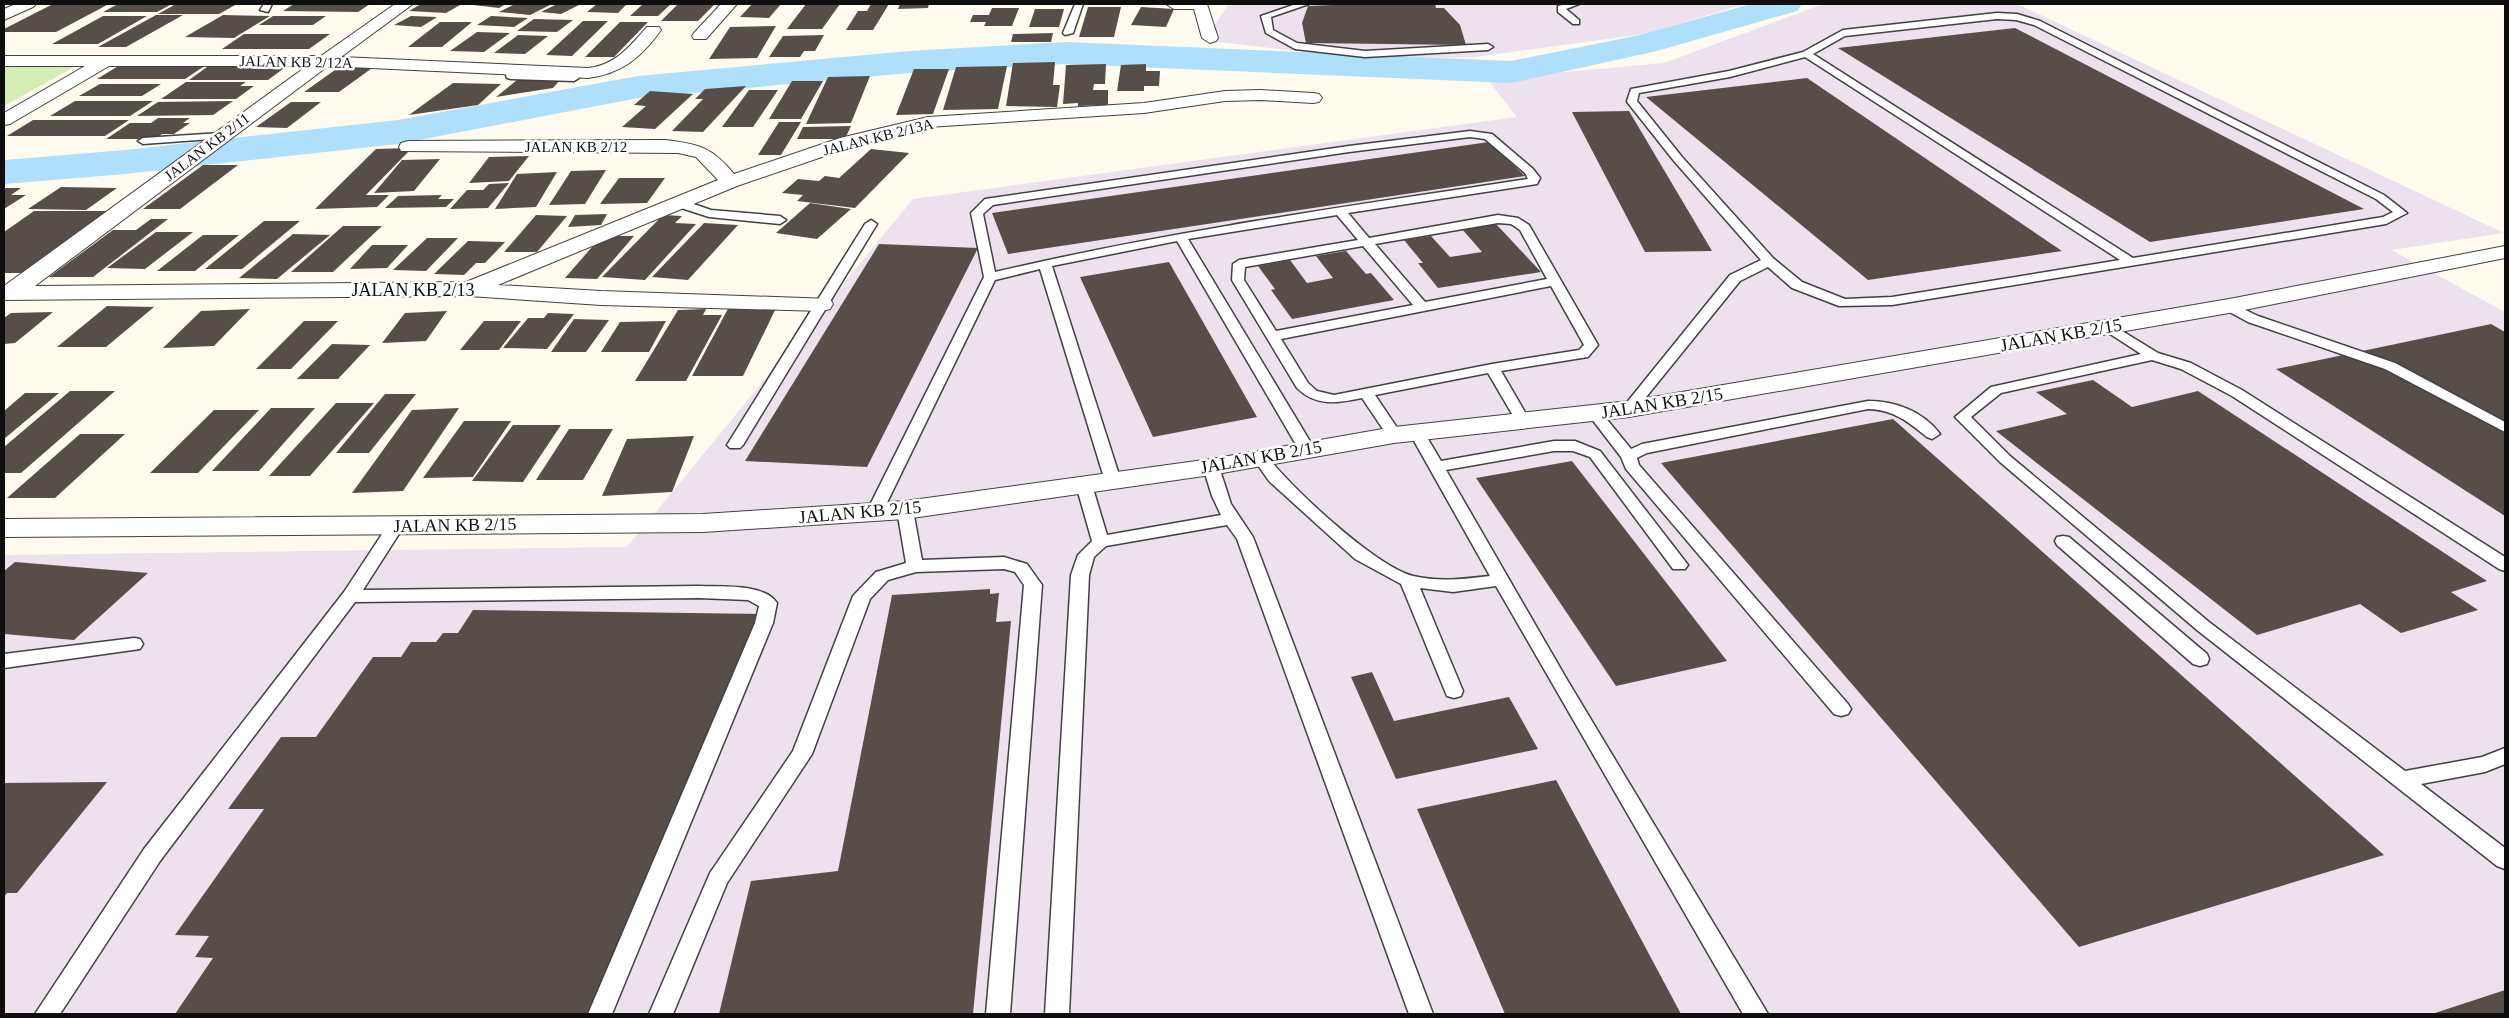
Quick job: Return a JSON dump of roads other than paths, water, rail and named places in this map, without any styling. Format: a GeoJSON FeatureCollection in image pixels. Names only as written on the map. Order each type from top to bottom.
{"type":"FeatureCollection","features":[{"type":"Feature","properties":{"kind":"street","name":"JALAN KB 2/11"},"geometry":{"type":"LineString","coordinates":[[8,293],[323,61],[405,4]]}},
{"type":"Feature","properties":{"kind":"street"},"geometry":{"type":"LineString","coordinates":[[700,36],[729,4]]}},
{"type":"Feature","properties":{"kind":"street"},"geometry":{"type":"LineString","coordinates":[[1174,4],[1200,4],[1210,38]]}},
{"type":"Feature","properties":{"kind":"street","name":"JALAN KB 2/12A"},"geometry":{"type":"LineString","coordinates":[[4,61],[323,61],[509,69],[581,75],[606,72],[618,66],[653,30]]}},
{"type":"Feature","properties":{"kind":"street"},"geometry":{"type":"LineString","coordinates":[[4,120],[105,61]]}},
{"type":"Feature","properties":{"kind":"street","name":"JALAN KB 2/13A"},"geometry":{"type":"LineString","coordinates":[[469,289],[730,182],[847,142],[928,122],[1152,107],[1225,96],[1261,95],[1313,98]]}},
{"type":"Feature","properties":{"kind":"street","name":"JALAN KB 2/12"},"geometry":{"type":"LineString","coordinates":[[408,147],[665,146],[696,149],[712,159],[730,182]]}},
{"type":"Feature","properties":{"kind":"street","name":"JALAN KB 2/15"},"geometry":{"type":"LineString","coordinates":[[4,528],[703,523],[905,510],[1211,467],[1306,448],[1406,433],[1629,409],[2228,306],[2505,252]]}},
{"type":"Feature","properties":{"kind":"street","name":"JALAN KB 2/13"},"geometry":{"type":"LineString","coordinates":[[8,293],[469,289],[528,294],[676,301],[822,304]]}},
{"type":"Feature","properties":{"kind":"lane"},"geometry":{"type":"LineString","coordinates":[[1068,33],[1079,4]]}},
{"type":"Feature","properties":{"kind":"lane"},"geometry":{"type":"LineString","coordinates":[[1305,4],[1266,16],[1269,31],[1294,46],[1366,54],[1428,52],[1488,47]]}},
{"type":"Feature","properties":{"kind":"lane"},"geometry":{"type":"LineString","coordinates":[[1575,4],[1561,8],[1563,12],[1576,22]]}},
{"type":"Feature","properties":{"kind":"lane"},"geometry":{"type":"LineString","coordinates":[[1997,16],[2017,16],[2037,23],[2371,192],[2401,213],[2386,220],[1892,301],[1844,303],[1797,285],[1769,261],[1678,158],[1632,101],[1635,92],[1730,74],[1806,54],[1843,33],[1997,16]]}},
{"type":"Feature","properties":{"kind":"lane"},"geometry":{"type":"LineString","coordinates":[[1806,54],[2130,261]]}},
{"type":"Feature","properties":{"kind":"lane"},"geometry":{"type":"LineString","coordinates":[[874,512],[990,277],[977,212],[989,202],[1349,149],[1470,134],[1488,136],[1529,171],[1534,178],[1533,182],[1182,237],[1044,263],[990,277]]}},
{"type":"Feature","properties":{"kind":"lane"},"geometry":{"type":"LineString","coordinates":[[143,141],[218,138]]}},
{"type":"Feature","properties":{"kind":"lane"},"geometry":{"type":"LineString","coordinates":[[679,203],[709,212],[780,220]]}},
{"type":"Feature","properties":{"kind":"lane"},"geometry":{"type":"LineString","coordinates":[[1341,212],[1367,240],[1422,307]]}},
{"type":"Feature","properties":{"kind":"lane"},"geometry":{"type":"LineString","coordinates":[[1498,219],[1514,221],[1525,228],[1556,281],[1591,345],[1583,354],[1492,368],[1334,399],[1312,395],[1302,385],[1238,280],[1239,264],[1367,240],[1498,219]]}},
{"type":"Feature","properties":{"kind":"lane"},"geometry":{"type":"LineString","coordinates":[[735,445],[871,224]]}},
{"type":"Feature","properties":{"kind":"lane"},"geometry":{"type":"LineString","coordinates":[[1182,237],[1306,448]]}},
{"type":"Feature","properties":{"kind":"lane"},"geometry":{"type":"LineString","coordinates":[[1629,409],[1735,278],[1769,261]]}},
{"type":"Feature","properties":{"kind":"lane"},"geometry":{"type":"LineString","coordinates":[[1044,263],[1113,481]]}},
{"type":"Feature","properties":{"kind":"lane"},"geometry":{"type":"LineString","coordinates":[[1273,336],[1556,281]]}},
{"type":"Feature","properties":{"kind":"lane"},"geometry":{"type":"LineString","coordinates":[[2228,306],[2253,319],[2390,366],[2505,428]]}},
{"type":"Feature","properties":{"kind":"lane"},"geometry":{"type":"LineString","coordinates":[[2109,326],[2153,356],[2186,366],[2237,393],[2505,565]]}},
{"type":"Feature","properties":{"kind":"lane"},"geometry":{"type":"LineString","coordinates":[[2153,356],[1996,390],[1962,416],[2005,458],[2203,626],[2505,860]]}},
{"type":"Feature","properties":{"kind":"lane"},"geometry":{"type":"LineString","coordinates":[[1492,368],[1523,421]]}},
{"type":"Feature","properties":{"kind":"lane"},"geometry":{"type":"LineString","coordinates":[[1367,394],[1406,433],[1436,467],[1559,683],[1756,1014]]}},
{"type":"Feature","properties":{"kind":"lane"},"geometry":{"type":"LineString","coordinates":[[1629,456],[1642,449],[1868,405],[1887,404],[1904,411],[1932,434]]}},
{"type":"Feature","properties":{"kind":"lane"},"geometry":{"type":"LineString","coordinates":[[1595,414],[1629,456],[1632,466],[1841,709]]}},
{"type":"Feature","properties":{"kind":"lane"},"geometry":{"type":"LineString","coordinates":[[1436,467],[1554,446],[1575,446],[1595,454],[1679,565]]}},
{"type":"Feature","properties":{"kind":"lane"},"geometry":{"type":"LineString","coordinates":[[1261,458],[1275,478],[1361,556],[1408,581],[1453,586],[1500,580]]}},
{"type":"Feature","properties":{"kind":"lane"},"geometry":{"type":"LineString","coordinates":[[1211,467],[1217,490],[1229,520],[1245,536],[1421,1014]]}},
{"type":"Feature","properties":{"kind":"lane"},"geometry":{"type":"LineString","coordinates":[[1084,485],[1101,542]]}},
{"type":"Feature","properties":{"kind":"lane"},"geometry":{"type":"LineString","coordinates":[[905,510],[915,566]]}},
{"type":"Feature","properties":{"kind":"lane"},"geometry":{"type":"LineString","coordinates":[[1057,1014],[1080,575],[1086,555],[1101,542],[1229,520]]}},
{"type":"Feature","properties":{"kind":"lane"},"geometry":{"type":"LineString","coordinates":[[47,1014],[152,855],[350,596],[396,526]]}},
{"type":"Feature","properties":{"kind":"lane"},"geometry":{"type":"LineString","coordinates":[[2063,541],[2200,659]]}},
{"type":"Feature","properties":{"kind":"lane"},"geometry":{"type":"LineString","coordinates":[[661,1014],[718,879],[802,754],[862,596],[882,576],[915,566],[1004,563],[1021,568],[1033,585],[998,1014]]}},
{"type":"Feature","properties":{"kind":"lane"},"geometry":{"type":"LineString","coordinates":[[1408,581],[1454,691]]}},
{"type":"Feature","properties":{"kind":"lane"},"geometry":{"type":"LineString","coordinates":[[350,596],[699,592],[751,594],[768,603],[764,623],[600,1014]]}},
{"type":"Feature","properties":{"kind":"lane"},"geometry":{"type":"LineString","coordinates":[[4,661],[134,644]]}},
{"type":"Feature","properties":{"kind":"lane"},"geometry":{"type":"LineString","coordinates":[[2402,780],[2485,764],[2505,756]]}},
{"type":"Feature","properties":{"kind":"waterway"},"geometry":{"type":"LineString","coordinates":[[4,172],[125,162],[398,132],[638,87],[909,62],[1066,53],[1511,72],[1645,44],[1786,4]]}}]}
